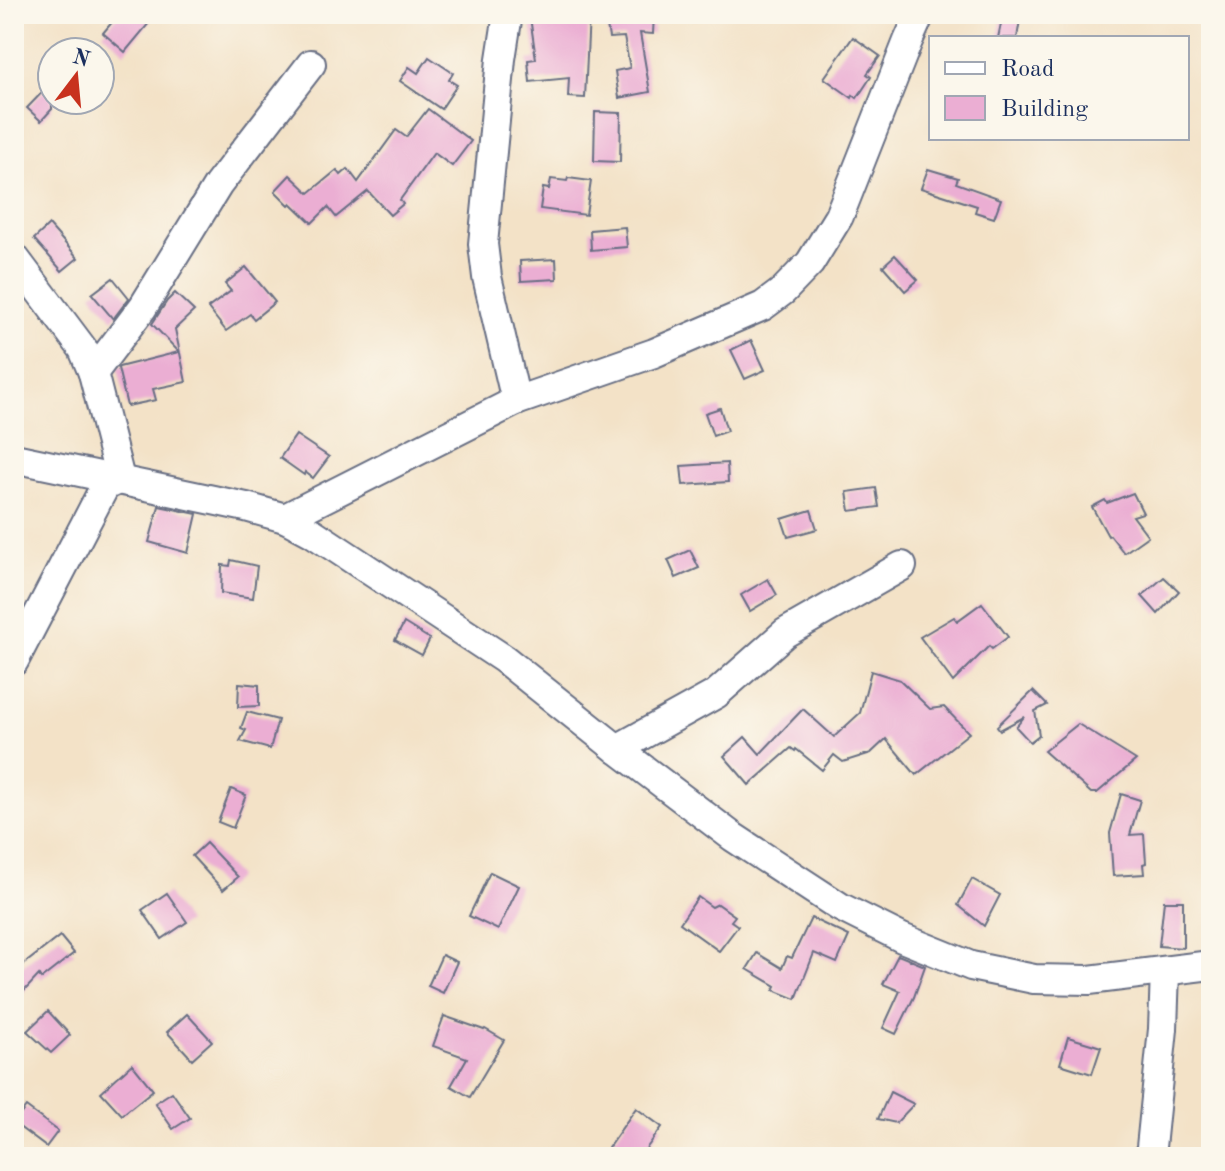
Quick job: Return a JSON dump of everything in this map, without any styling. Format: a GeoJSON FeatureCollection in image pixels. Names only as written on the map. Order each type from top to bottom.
{"type":"FeatureCollection","features":[{"type":"Feature","properties":{"kind":"street"},"geometry":{"type":"LineString","coordinates":[[508,14],[483,244],[487,277],[516,401]]}},
{"type":"Feature","properties":{"kind":"street"},"geometry":{"type":"LineString","coordinates":[[285,518],[516,401],[654,353],[763,306],[783,291],[810,263],[839,216],[920,14]]}},
{"type":"Feature","properties":{"kind":"street"},"geometry":{"type":"LineString","coordinates":[[93,373],[143,307],[218,185],[311,64]]}},
{"type":"Feature","properties":{"kind":"street"},"geometry":{"type":"LineString","coordinates":[[14,257],[83,349],[93,373],[120,479]]}},
{"type":"Feature","properties":{"kind":"street"},"geometry":{"type":"LineString","coordinates":[[14,458],[246,507],[285,518],[313,533],[504,659],[733,837],[840,907],[916,944],[971,966],[1034,979],[1089,980],[1211,965]]}},
{"type":"Feature","properties":{"kind":"street"},"geometry":{"type":"LineString","coordinates":[[14,661],[105,486],[120,479]]}},
{"type":"Feature","properties":{"kind":"street"},"geometry":{"type":"LineString","coordinates":[[617,749],[716,694],[785,633],[902,566]]}},
{"type":"Feature","properties":{"kind":"street"},"geometry":{"type":"LineString","coordinates":[[1150,1157],[1163,1029],[1165,971]]}},
{"type":"Feature","properties":{"kind":"building"},"geometry":{"type":"Polygon","coordinates":[[[119,14],[140,14],[150,22],[125,52],[116,44],[116,36],[103,33],[119,14]]]}},
{"type":"Feature","properties":{"kind":"building"},"geometry":{"type":"Polygon","coordinates":[[[589,14],[585,98],[568,97],[569,78],[530,82],[528,60],[536,59],[530,17],[589,14]]]}},
{"type":"Feature","properties":{"kind":"building"},"geometry":{"type":"Polygon","coordinates":[[[605,14],[654,14],[653,34],[640,33],[650,92],[619,98],[615,71],[630,68],[624,37],[609,38],[605,14]]]}},
{"type":"Feature","properties":{"kind":"building"},"geometry":{"type":"Polygon","coordinates":[[[1003,14],[1021,14],[1017,36],[998,36],[1003,14]]]}},
{"type":"Feature","properties":{"kind":"building"},"geometry":{"type":"Polygon","coordinates":[[[853,37],[880,56],[867,74],[871,77],[857,98],[853,95],[852,98],[824,78],[853,37]]]}},
{"type":"Feature","properties":{"kind":"building"},"geometry":{"type":"Polygon","coordinates":[[[429,57],[453,73],[449,80],[457,85],[441,109],[400,81],[409,67],[418,73],[429,57]]]}},
{"type":"Feature","properties":{"kind":"building"},"geometry":{"type":"Polygon","coordinates":[[[36,99],[36,116],[46,116],[41,121],[27,108],[36,99]]]}},
{"type":"Feature","properties":{"kind":"building"},"geometry":{"type":"Polygon","coordinates":[[[428,109],[471,141],[452,166],[434,153],[400,200],[403,204],[390,215],[368,191],[336,217],[328,207],[312,223],[275,191],[290,175],[309,193],[337,170],[341,175],[348,169],[358,182],[396,130],[406,137],[428,109]]]}},
{"type":"Feature","properties":{"kind":"building"},"geometry":{"type":"Polygon","coordinates":[[[595,112],[621,113],[620,162],[594,161],[595,112]]]}},
{"type":"Feature","properties":{"kind":"building"},"geometry":{"type":"Polygon","coordinates":[[[928,169],[958,178],[956,183],[1001,199],[994,218],[975,212],[977,206],[921,188],[928,169]]]}},
{"type":"Feature","properties":{"kind":"building"},"geometry":{"type":"Polygon","coordinates":[[[568,178],[591,181],[586,215],[540,209],[543,188],[549,189],[551,179],[567,181],[568,178]]]}},
{"type":"Feature","properties":{"kind":"building"},"geometry":{"type":"Polygon","coordinates":[[[49,225],[78,258],[62,271],[34,239],[49,225]]]}},
{"type":"Feature","properties":{"kind":"building"},"geometry":{"type":"Polygon","coordinates":[[[625,227],[627,247],[591,250],[590,230],[625,227]]]}},
{"type":"Feature","properties":{"kind":"building"},"geometry":{"type":"Polygon","coordinates":[[[895,255],[918,280],[905,291],[883,266],[895,255]]]}},
{"type":"Feature","properties":{"kind":"building"},"geometry":{"type":"Polygon","coordinates":[[[556,259],[557,279],[521,281],[520,261],[556,259]]]}},
{"type":"Feature","properties":{"kind":"building"},"geometry":{"type":"Polygon","coordinates":[[[246,267],[275,302],[254,319],[250,314],[226,331],[208,308],[231,291],[225,284],[246,267]]]}},
{"type":"Feature","properties":{"kind":"building"},"geometry":{"type":"Polygon","coordinates":[[[113,278],[129,298],[113,319],[92,294],[113,278]]]}},
{"type":"Feature","properties":{"kind":"building"},"geometry":{"type":"Polygon","coordinates":[[[175,293],[194,311],[175,329],[186,382],[153,389],[156,400],[127,406],[118,368],[179,352],[152,324],[175,293]]]}},
{"type":"Feature","properties":{"kind":"building"},"geometry":{"type":"Polygon","coordinates":[[[751,340],[765,370],[745,379],[731,350],[751,340]]]}},
{"type":"Feature","properties":{"kind":"building"},"geometry":{"type":"Polygon","coordinates":[[[720,408],[727,431],[713,436],[705,413],[720,408]]]}},
{"type":"Feature","properties":{"kind":"building"},"geometry":{"type":"Polygon","coordinates":[[[296,435],[329,457],[313,478],[280,458],[296,435]]]}},
{"type":"Feature","properties":{"kind":"building"},"geometry":{"type":"Polygon","coordinates":[[[727,463],[728,482],[683,485],[681,466],[727,463]]]}},
{"type":"Feature","properties":{"kind":"building"},"geometry":{"type":"Polygon","coordinates":[[[876,488],[879,507],[850,511],[847,492],[876,488]]]}},
{"type":"Feature","properties":{"kind":"building"},"geometry":{"type":"Polygon","coordinates":[[[1133,493],[1143,513],[1133,516],[1148,536],[1124,553],[1108,536],[1092,507],[1105,500],[1107,503],[1133,493]]]}},
{"type":"Feature","properties":{"kind":"building"},"geometry":{"type":"Polygon","coordinates":[[[159,506],[197,514],[188,553],[149,542],[159,506]]]}},
{"type":"Feature","properties":{"kind":"building"},"geometry":{"type":"Polygon","coordinates":[[[811,510],[817,529],[788,537],[782,519],[811,510]]]}},
{"type":"Feature","properties":{"kind":"building"},"geometry":{"type":"Polygon","coordinates":[[[690,550],[699,568],[676,578],[668,560],[690,550]]]}},
{"type":"Feature","properties":{"kind":"building"},"geometry":{"type":"Polygon","coordinates":[[[231,560],[257,566],[253,598],[221,593],[222,565],[230,566],[231,560]]]}},
{"type":"Feature","properties":{"kind":"building"},"geometry":{"type":"Polygon","coordinates":[[[1164,577],[1179,591],[1158,614],[1142,596],[1164,577]]]}},
{"type":"Feature","properties":{"kind":"building"},"geometry":{"type":"Polygon","coordinates":[[[768,579],[777,595],[750,611],[741,595],[768,579]]]}},
{"type":"Feature","properties":{"kind":"building"},"geometry":{"type":"Polygon","coordinates":[[[982,603],[1008,637],[992,649],[989,646],[953,682],[920,637],[954,617],[957,621],[982,603]]]}},
{"type":"Feature","properties":{"kind":"building"},"geometry":{"type":"Polygon","coordinates":[[[404,623],[430,639],[422,655],[395,640],[404,623]]]}},
{"type":"Feature","properties":{"kind":"building"},"geometry":{"type":"Polygon","coordinates":[[[871,671],[900,680],[930,709],[944,707],[969,733],[916,775],[886,739],[871,753],[843,762],[834,755],[822,770],[791,748],[749,785],[724,756],[745,737],[760,754],[803,709],[834,737],[860,713],[871,671]]]}},
{"type":"Feature","properties":{"kind":"building"},"geometry":{"type":"Polygon","coordinates":[[[239,683],[259,685],[259,706],[238,707],[239,683]]]}},
{"type":"Feature","properties":{"kind":"building"},"geometry":{"type":"Polygon","coordinates":[[[1033,691],[1047,705],[1035,711],[1039,735],[1030,742],[1016,727],[1024,717],[1000,730],[997,726],[1033,691]]]}},
{"type":"Feature","properties":{"kind":"building"},"geometry":{"type":"Polygon","coordinates":[[[247,712],[278,720],[270,749],[240,741],[246,730],[241,728],[247,712]]]}},
{"type":"Feature","properties":{"kind":"building"},"geometry":{"type":"Polygon","coordinates":[[[1078,724],[1136,760],[1097,793],[1091,793],[1044,751],[1078,724]]]}},
{"type":"Feature","properties":{"kind":"building"},"geometry":{"type":"Polygon","coordinates":[[[231,789],[246,795],[233,828],[218,822],[231,789]]]}},
{"type":"Feature","properties":{"kind":"building"},"geometry":{"type":"Polygon","coordinates":[[[1121,794],[1140,800],[1130,835],[1144,834],[1144,874],[1113,876],[1110,833],[1121,794]]]}},
{"type":"Feature","properties":{"kind":"building"},"geometry":{"type":"Polygon","coordinates":[[[206,843],[238,877],[223,890],[192,856],[206,843]]]}},
{"type":"Feature","properties":{"kind":"building"},"geometry":{"type":"Polygon","coordinates":[[[490,872],[519,886],[498,930],[469,916],[490,872]]]}},
{"type":"Feature","properties":{"kind":"building"},"geometry":{"type":"Polygon","coordinates":[[[972,879],[1000,895],[984,926],[958,905],[972,879]]]}},
{"type":"Feature","properties":{"kind":"building"},"geometry":{"type":"Polygon","coordinates":[[[167,893],[187,922],[162,939],[142,910],[167,893]]]}},
{"type":"Feature","properties":{"kind":"building"},"geometry":{"type":"Polygon","coordinates":[[[698,897],[712,907],[718,904],[735,916],[731,921],[738,926],[719,951],[680,923],[698,897]]]}},
{"type":"Feature","properties":{"kind":"building"},"geometry":{"type":"Polygon","coordinates":[[[1164,901],[1183,901],[1183,948],[1159,946],[1164,901]]]}},
{"type":"Feature","properties":{"kind":"building"},"geometry":{"type":"Polygon","coordinates":[[[811,918],[849,936],[837,963],[814,953],[796,999],[774,990],[776,986],[747,969],[757,953],[782,968],[787,956],[792,958],[811,918]]]}},
{"type":"Feature","properties":{"kind":"building"},"geometry":{"type":"Polygon","coordinates":[[[60,936],[74,953],[41,979],[39,975],[14,1002],[14,972],[60,936]]]}},
{"type":"Feature","properties":{"kind":"building"},"geometry":{"type":"Polygon","coordinates":[[[442,955],[457,962],[443,993],[428,986],[442,955]]]}},
{"type":"Feature","properties":{"kind":"building"},"geometry":{"type":"Polygon","coordinates":[[[898,955],[925,966],[896,1034],[883,1028],[900,991],[883,984],[898,955]]]}},
{"type":"Feature","properties":{"kind":"building"},"geometry":{"type":"Polygon","coordinates":[[[48,1011],[70,1035],[51,1053],[27,1031],[48,1011]]]}},
{"type":"Feature","properties":{"kind":"building"},"geometry":{"type":"Polygon","coordinates":[[[187,1014],[212,1041],[192,1059],[167,1032],[187,1014]]]}},
{"type":"Feature","properties":{"kind":"building"},"geometry":{"type":"Polygon","coordinates":[[[444,1016],[485,1029],[504,1040],[470,1097],[451,1086],[467,1058],[433,1046],[444,1016]]]}},
{"type":"Feature","properties":{"kind":"building"},"geometry":{"type":"Polygon","coordinates":[[[1068,1037],[1101,1047],[1092,1074],[1060,1064],[1068,1037]]]}},
{"type":"Feature","properties":{"kind":"building"},"geometry":{"type":"Polygon","coordinates":[[[132,1064],[153,1090],[122,1115],[101,1092],[132,1064]]]}},
{"type":"Feature","properties":{"kind":"building"},"geometry":{"type":"Polygon","coordinates":[[[172,1092],[190,1118],[173,1129],[155,1103],[172,1092]]]}},
{"type":"Feature","properties":{"kind":"building"},"geometry":{"type":"Polygon","coordinates":[[[890,1092],[914,1104],[896,1123],[878,1119],[890,1092]]]}},
{"type":"Feature","properties":{"kind":"building"},"geometry":{"type":"Polygon","coordinates":[[[26,1107],[58,1131],[46,1147],[14,1123],[26,1107]]]}},
{"type":"Feature","properties":{"kind":"building"},"geometry":{"type":"Polygon","coordinates":[[[636,1108],[662,1127],[640,1157],[615,1157],[606,1151],[636,1108]]]}}]}
